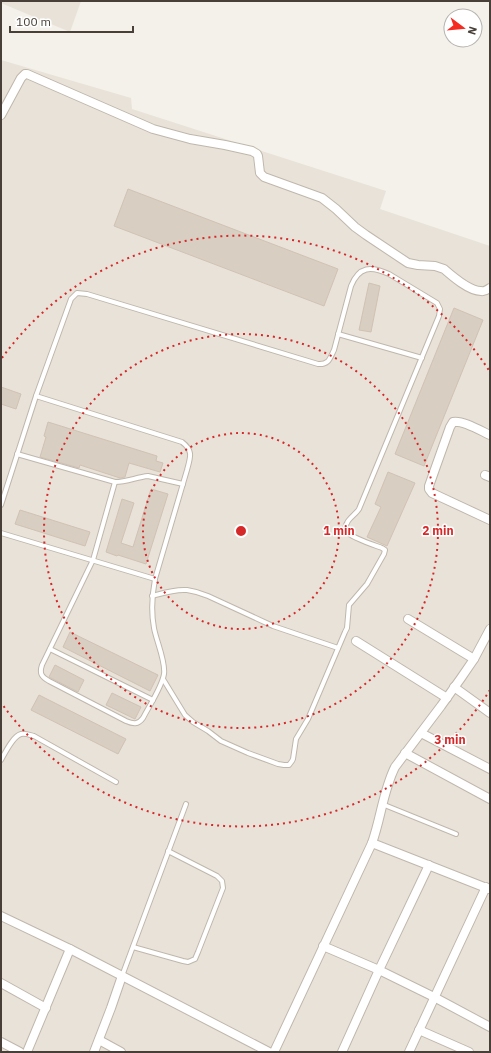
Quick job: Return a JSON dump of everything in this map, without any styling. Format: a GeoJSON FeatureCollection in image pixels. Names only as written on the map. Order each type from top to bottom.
{"type":"FeatureCollection","features":[{"type":"Feature","properties":{"kind":"street"},"geometry":{"type":"LineString","coordinates":[[1,115],[21,78],[24,74],[27,74],[153,129],[190,139],[252,151],[258,156],[260,173],[264,177],[322,198],[336,208],[366,236],[408,263],[414,265],[440,267],[476,291],[484,291],[490,288]]}},
{"type":"Feature","properties":{"kind":"street"},"geometry":{"type":"LineString","coordinates":[[490,435],[461,422],[454,422],[450,427],[429,489],[432,493],[490,520]]}},
{"type":"Feature","properties":{"kind":"street"},"geometry":{"type":"LineString","coordinates":[[408,619],[474,660]]}},
{"type":"Feature","properties":{"kind":"street"},"geometry":{"type":"LineString","coordinates":[[274,1052],[372,843],[387,786],[395,767],[474,660],[490,629]]}},
{"type":"Feature","properties":{"kind":"street"},"geometry":{"type":"LineString","coordinates":[[356,641],[447,698]]}},
{"type":"Feature","properties":{"kind":"street"},"geometry":{"type":"LineString","coordinates":[[454,687],[490,712]]}},
{"type":"Feature","properties":{"kind":"street"},"geometry":{"type":"LineString","coordinates":[[421,732],[490,769]]}},
{"type":"Feature","properties":{"kind":"street"},"geometry":{"type":"LineString","coordinates":[[405,754],[490,799]]}},
{"type":"Feature","properties":{"kind":"street"},"geometry":{"type":"LineString","coordinates":[[372,843],[488,888],[434,997],[409,1052]]}},
{"type":"Feature","properties":{"kind":"street"},"geometry":{"type":"LineString","coordinates":[[342,1052],[429,865]]}},
{"type":"Feature","properties":{"kind":"street"},"geometry":{"type":"LineString","coordinates":[[1,916],[70,949],[269,1052]]}},
{"type":"Feature","properties":{"kind":"street"},"geometry":{"type":"LineString","coordinates":[[323,946],[379,970],[490,1027]]}},
{"type":"Feature","properties":{"kind":"street"},"geometry":{"type":"LineString","coordinates":[[27,1052],[70,949]]}},
{"type":"Feature","properties":{"kind":"street"},"geometry":{"type":"LineString","coordinates":[[94,1052],[122,976]]}},
{"type":"Feature","properties":{"kind":"street"},"geometry":{"type":"LineString","coordinates":[[1,984],[46,1008]]}},
{"type":"Feature","properties":{"kind":"street"},"geometry":{"type":"LineString","coordinates":[[419,1030],[469,1052]]}},
{"type":"Feature","properties":{"kind":"street"},"geometry":{"type":"LineString","coordinates":[[99,1040],[121,1052]]}},
{"type":"Feature","properties":{"kind":"street"},"geometry":{"type":"LineString","coordinates":[[1,1042],[20,1052]]}},
{"type":"Feature","properties":{"kind":"lane"},"geometry":{"type":"LineString","coordinates":[[1,505],[36,396],[72,299],[77,293],[87,294],[318,364],[326,363],[330,359],[334,350],[351,286],[358,273],[368,269],[382,271],[433,300],[439,306],[439,316],[359,509],[348,521],[346,526],[346,530],[350,534],[382,548],[385,552],[367,584],[349,605],[347,628],[308,719],[296,739],[292,761],[289,765],[278,764],[221,741],[185,715],[163,679]]}},
{"type":"Feature","properties":{"kind":"lane"},"geometry":{"type":"LineString","coordinates":[[338,334],[422,358]]}},
{"type":"Feature","properties":{"kind":"lane"},"geometry":{"type":"LineString","coordinates":[[36,396],[182,442],[189,449],[190,453],[183,484],[155,579],[152,596],[154,628],[165,673],[153,700],[140,722],[134,724],[49,682],[42,677],[40,672],[40,669],[93,560],[115,482]]}},
{"type":"Feature","properties":{"kind":"lane"},"geometry":{"type":"LineString","coordinates":[[17,454],[115,482],[122,482],[148,476],[183,484]]}},
{"type":"Feature","properties":{"kind":"lane"},"geometry":{"type":"LineString","coordinates":[[1,533],[155,579]]}},
{"type":"Feature","properties":{"kind":"lane"},"geometry":{"type":"LineString","coordinates":[[152,596],[177,590],[198,592],[273,626],[338,648]]}},
{"type":"Feature","properties":{"kind":"lane"},"geometry":{"type":"LineString","coordinates":[[50,649],[153,700]]}},
{"type":"Feature","properties":{"kind":"lane"},"geometry":{"type":"LineString","coordinates":[[1,760],[14,740],[21,734],[25,734],[34,736],[116,782]]}},
{"type":"Feature","properties":{"kind":"lane"},"geometry":{"type":"LineString","coordinates":[[122,976],[186,804]]}},
{"type":"Feature","properties":{"kind":"lane"},"geometry":{"type":"LineString","coordinates":[[382,804],[456,834]]}},
{"type":"Feature","properties":{"kind":"lane"},"geometry":{"type":"LineString","coordinates":[[133,947],[182,961],[188,962],[195,959],[223,888],[222,881],[216,876],[168,850]]}},
{"type":"Feature","properties":{"kind":"shaded area"},"geometry":{"type":"Polygon","coordinates":[[[1,1],[81,1],[70,32],[1,3],[1,1]]]}},
{"type":"Feature","properties":{"kind":"shaded area"},"geometry":{"type":"Polygon","coordinates":[[[1,60],[131,98],[132,109],[386,191],[380,209],[490,246],[490,1052],[1,1052],[1,60]]]}},
{"type":"Feature","properties":{"kind":"building"},"geometry":{"type":"Polygon","coordinates":[[[128,189],[338,269],[324,306],[114,226],[128,189]]]}},
{"type":"Feature","properties":{"kind":"building"},"geometry":{"type":"Polygon","coordinates":[[[369,283],[380,286],[371,332],[359,330],[369,283]]]}},
{"type":"Feature","properties":{"kind":"building"},"geometry":{"type":"Polygon","coordinates":[[[454,308],[483,320],[424,466],[395,454],[454,308]]]}},
{"type":"Feature","properties":{"kind":"building"},"geometry":{"type":"Polygon","coordinates":[[[1,387],[21,394],[16,409],[1,404],[1,387]]]}},
{"type":"Feature","properties":{"kind":"building"},"geometry":{"type":"Polygon","coordinates":[[[48,422],[157,456],[156,461],[163,463],[160,472],[129,463],[125,477],[120,478],[80,465],[79,468],[40,457],[46,437],[44,436],[48,422]]]}},
{"type":"Feature","properties":{"kind":"building"},"geometry":{"type":"Polygon","coordinates":[[[388,472],[415,483],[387,546],[367,537],[381,507],[375,504],[388,472]]]}},
{"type":"Feature","properties":{"kind":"building"},"geometry":{"type":"Polygon","coordinates":[[[151,489],[168,494],[146,564],[106,552],[122,499],[134,503],[121,543],[133,547],[151,489]]]}},
{"type":"Feature","properties":{"kind":"building"},"geometry":{"type":"Polygon","coordinates":[[[20,510],[90,532],[85,546],[15,524],[20,510]]]}},
{"type":"Feature","properties":{"kind":"building"},"geometry":{"type":"Polygon","coordinates":[[[70,632],[158,675],[150,691],[63,647],[70,632]]]}},
{"type":"Feature","properties":{"kind":"building"},"geometry":{"type":"Polygon","coordinates":[[[55,665],[84,680],[78,692],[49,677],[55,665]]]}},
{"type":"Feature","properties":{"kind":"building"},"geometry":{"type":"Polygon","coordinates":[[[112,693],[141,707],[135,719],[106,705],[112,693]]]}},
{"type":"Feature","properties":{"kind":"building"},"geometry":{"type":"Polygon","coordinates":[[[39,695],[126,739],[118,754],[31,710],[39,695]]]}}]}
